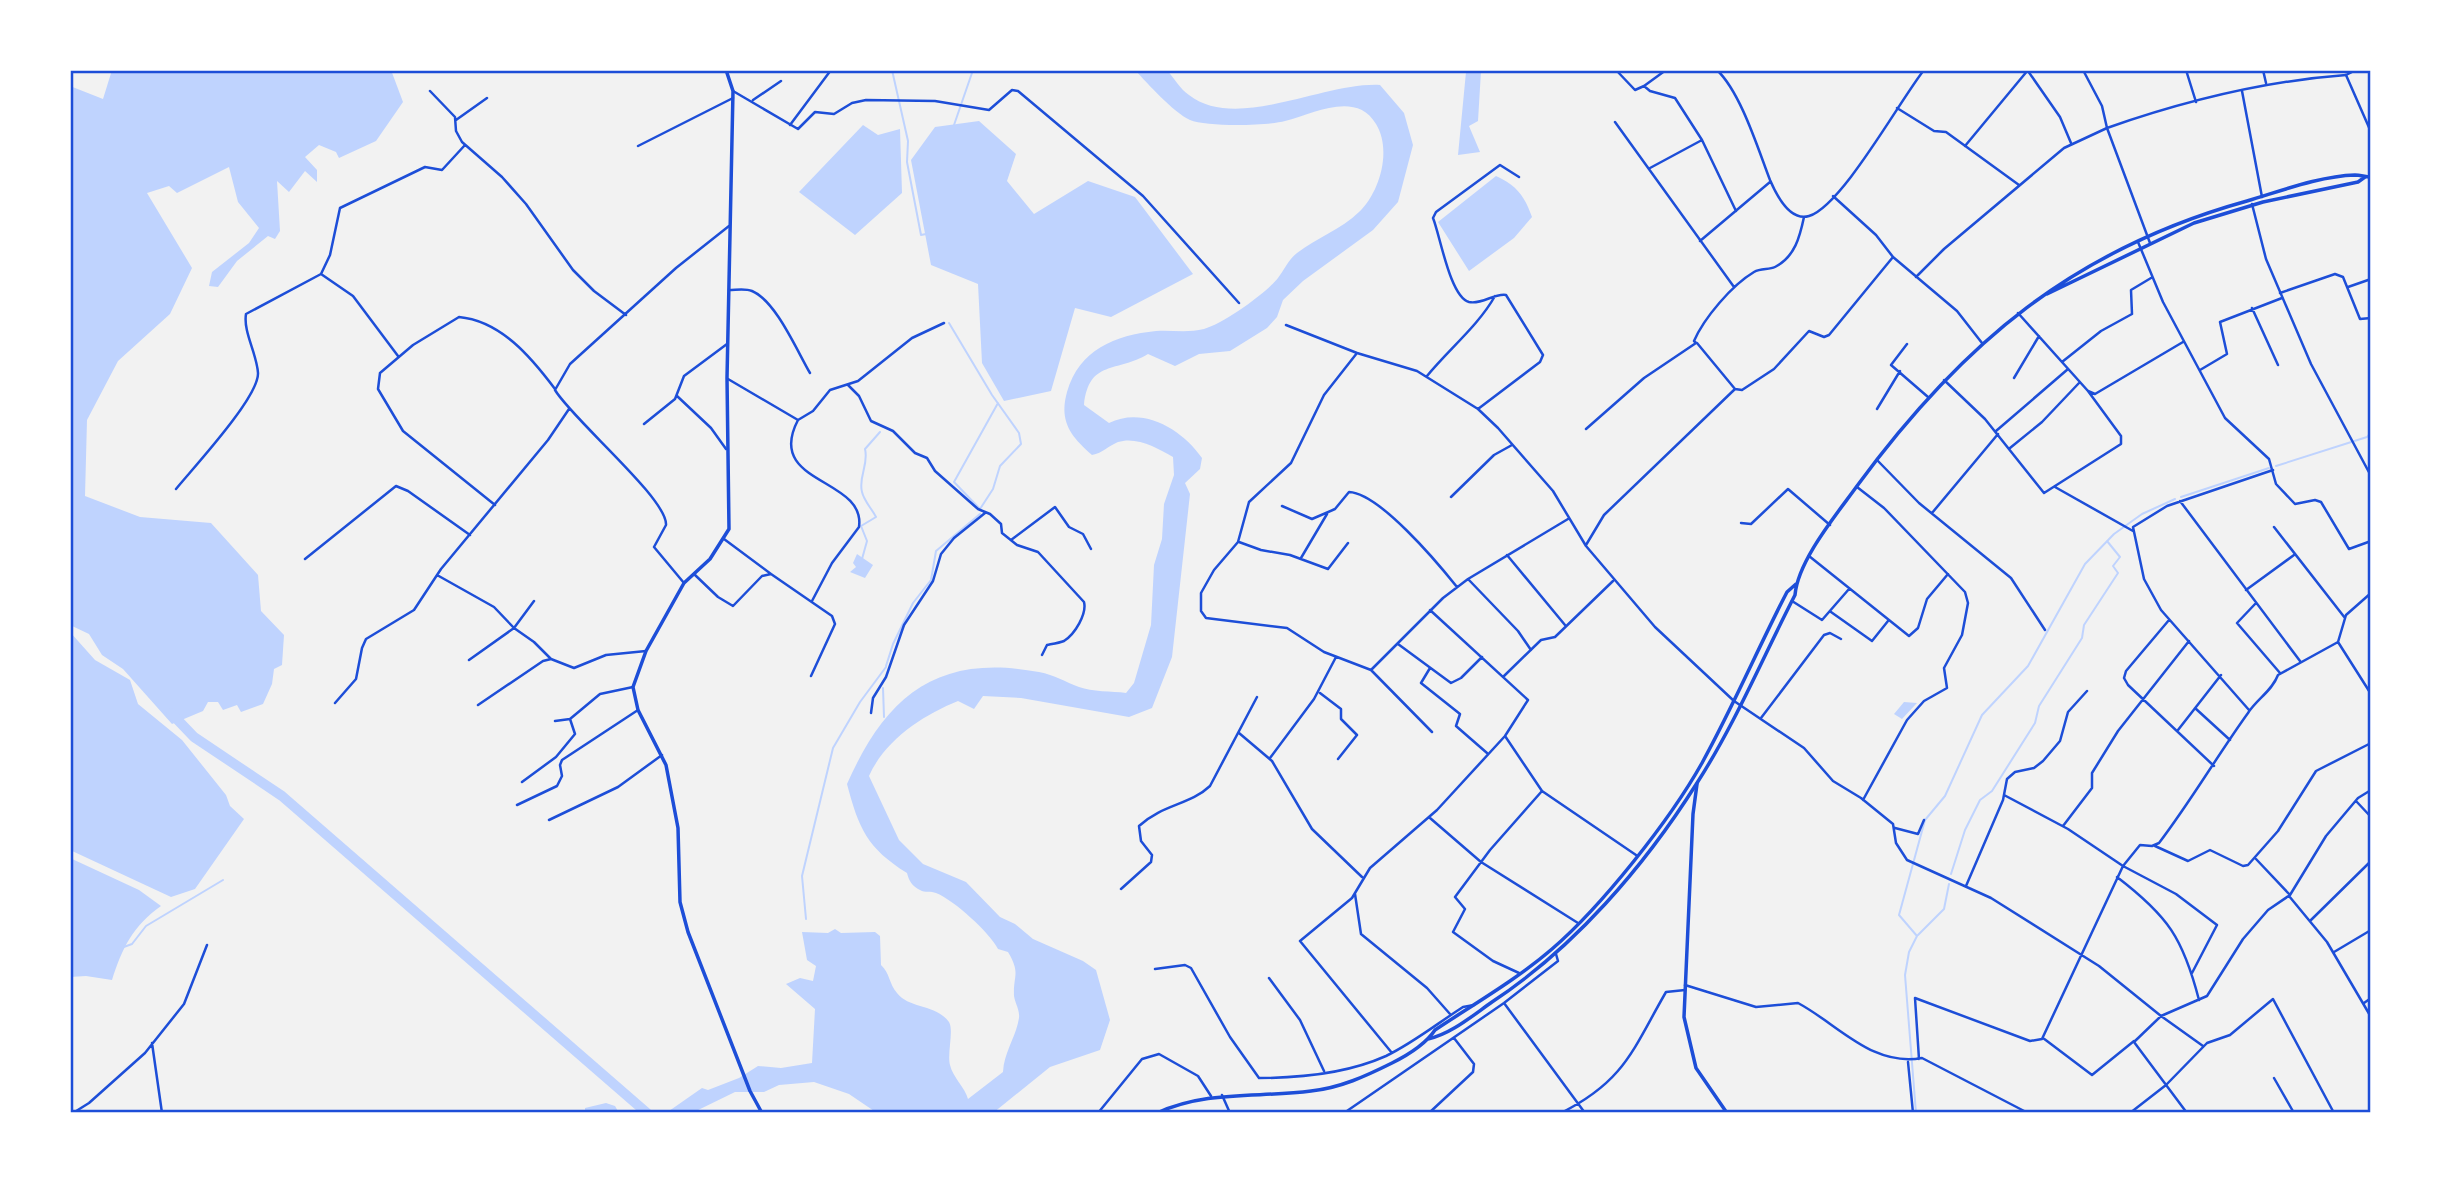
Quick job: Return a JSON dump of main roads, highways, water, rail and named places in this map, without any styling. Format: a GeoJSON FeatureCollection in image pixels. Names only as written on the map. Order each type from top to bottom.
{"type":"FeatureCollection","features":[{"type":"Feature","properties":{"kind":"main road"},"geometry":{"type":"LineString","coordinates":[[726,70],[733,91],[728,343],[729,529],[710,559],[684,583],[646,651],[633,687],[638,709],[662,755],[678,828],[680,902],[688,932],[742,1072],[762,1113]]}},
{"type":"Feature","properties":{"kind":"main road"},"geometry":{"type":"LineString","coordinates":[[2045,294],[2052,287],[2148,236],[2250,200],[2326,180],[2357,175],[2365,177]]}},
{"type":"Feature","properties":{"kind":"main road"},"geometry":{"type":"LineString","coordinates":[[1428,1039],[1440,1037],[1556,954],[1647,852],[1697,784],[1792,601],[1796,584],[1809,556],[1857,486],[1928,397],[1982,343],[2045,294],[2194,223],[2252,205],[2371,177]]}},
{"type":"Feature","properties":{"kind":"main road"},"geometry":{"type":"LineString","coordinates":[[1157,1113],[1211,1096],[1314,1091],[1347,1084],[1399,1059],[1428,1039],[1435,1030],[1520,974],[1578,923],[1636,855],[1701,765],[1785,597],[1796,584]]}},
{"type":"Feature","properties":{"kind":"main road"},"geometry":{"type":"LineString","coordinates":[[1697,784],[1693,814],[1684,1017],[1696,1068],[1727,1113]]}},
{"type":"Feature","properties":{"kind":"main road"},"geometry":{"type":"LineString","coordinates":[[1685,802],[1693,814]]}},
{"type":"Feature","properties":{"kind":"water"},"geometry":{"type":"Polygon","coordinates":[[[112,70],[391,70],[403,102],[376,141],[339,158],[336,152],[319,145],[305,157],[317,170],[317,182],[305,171],[289,192],[277,181],[280,231],[275,239],[268,236],[237,261],[218,287],[209,286],[212,272],[249,243],[259,228],[238,202],[229,167],[177,193],[169,186],[147,193],[192,268],[170,314],[118,361],[87,420],[85,496],[140,517],[211,523],[258,575],[261,611],[284,635],[282,665],[274,669],[272,684],[263,704],[241,712],[237,705],[223,710],[218,702],[208,702],[203,711],[172,724],[123,669],[102,655],[89,634],[70,625],[70,86],[103,99],[112,70]]]}},
{"type":"Feature","properties":{"kind":"water"},"geometry":{"type":"Polygon","coordinates":[[[1135,70],[1167,70],[1189,95],[1209,105],[1231,109],[1281,103],[1357,86],[1380,85],[1404,113],[1413,145],[1398,202],[1373,230],[1303,281],[1283,300],[1277,317],[1267,328],[1230,351],[1199,354],[1175,366],[1148,354],[1106,369],[1092,380],[1087,390],[1084,405],[1109,423],[1135,417],[1161,423],[1184,438],[1202,458],[1200,469],[1185,483],[1190,494],[1172,657],[1152,708],[1129,717],[1021,698],[983,696],[974,709],[958,701],[906,730],[885,751],[869,776],[899,840],[923,864],[966,882],[1000,917],[1015,924],[1033,939],[1083,961],[1096,970],[1110,1020],[1100,1050],[1050,1067],[993,1113],[877,1113],[849,1094],[814,1082],[779,1085],[764,1092],[735,1092],[692,1113],[648,1113],[669,1111],[702,1088],[708,1090],[739,1078],[758,1066],[781,1068],[812,1063],[815,1009],[786,984],[800,978],[813,981],[816,966],[807,960],[802,932],[828,933],[835,929],[841,933],[875,932],[880,936],[881,965],[897,993],[908,1002],[937,1012],[949,1022],[950,1065],[968,1099],[1003,1072],[1019,1018],[1014,996],[1015,970],[1012,959],[1008,952],[998,949],[980,926],[952,902],[936,893],[915,887],[907,873],[882,855],[866,836],[847,784],[862,753],[898,705],[919,688],[944,676],[971,669],[1003,668],[1045,673],[1084,689],[1126,693],[1134,683],[1151,625],[1154,565],[1162,539],[1164,504],[1174,475],[1173,457],[1154,447],[1132,441],[1118,442],[1092,455],[1072,434],[1066,420],[1065,402],[1073,377],[1090,355],[1113,341],[1156,331],[1204,329],[1244,307],[1272,285],[1297,253],[1359,212],[1378,182],[1383,158],[1381,134],[1376,124],[1357,108],[1334,107],[1265,124],[1222,125],[1198,122],[1176,111],[1135,70]]]}},
{"type":"Feature","properties":{"kind":"water"},"geometry":{"type":"Polygon","coordinates":[[[1481,71],[1478,121],[1469,126],[1480,152],[1458,155],[1466,72],[1481,71]]]}},
{"type":"Feature","properties":{"kind":"water"},"geometry":{"type":"Polygon","coordinates":[[[979,121],[1016,154],[1007,181],[1034,214],[1088,181],[1135,197],[1193,274],[1111,317],[1075,308],[1051,391],[1004,401],[982,363],[978,284],[931,265],[911,160],[935,127],[979,121]]]}},
{"type":"Feature","properties":{"kind":"water"},"geometry":{"type":"Polygon","coordinates":[[[863,125],[878,135],[900,129],[902,193],[855,235],[799,192],[863,125]]]}},
{"type":"Feature","properties":{"kind":"water"},"geometry":{"type":"Polygon","coordinates":[[[1496,176],[1519,192],[1532,217],[1514,238],[1469,271],[1438,222],[1496,176]]]}},
{"type":"Feature","properties":{"kind":"water"},"geometry":{"type":"Polygon","coordinates":[[[857,554],[873,565],[865,578],[850,572],[856,567],[853,563],[857,554]]]}},
{"type":"Feature","properties":{"kind":"water"},"geometry":{"type":"Polygon","coordinates":[[[70,632],[95,660],[130,680],[138,704],[182,740],[226,795],[230,806],[244,819],[195,889],[171,897],[70,850],[70,632]]]}},
{"type":"Feature","properties":{"kind":"water"},"geometry":{"type":"Polygon","coordinates":[[[1904,702],[1917,703],[1902,719],[1894,714],[1904,702]]]}},
{"type":"Feature","properties":{"kind":"water"},"geometry":{"type":"Polygon","coordinates":[[[70,858],[139,890],[161,906],[130,938],[112,980],[86,976],[70,977],[70,858]]]}},
{"type":"Feature","properties":{"kind":"water"},"geometry":{"type":"Polygon","coordinates":[[[606,1103],[615,1106],[619,1113],[585,1113],[585,1108],[606,1103]]]}},
{"type":"Feature","properties":{"kind":"waterway"},"geometry":{"type":"LineString","coordinates":[[892,70],[908,141],[907,162],[921,235],[926,234]]}},
{"type":"Feature","properties":{"kind":"waterway"},"geometry":{"type":"LineString","coordinates":[[954,125],[973,70]]}},
{"type":"Feature","properties":{"kind":"waterway"},"geometry":{"type":"LineString","coordinates":[[949,323],[992,395],[1019,433],[1021,444],[1000,466],[993,489],[980,509],[954,482],[998,403]]}},
{"type":"Feature","properties":{"kind":"waterway"},"geometry":{"type":"LineString","coordinates":[[862,559],[867,541],[861,526],[876,517],[862,492],[865,449],[880,432]]}},
{"type":"Feature","properties":{"kind":"waterway"},"geometry":{"type":"LineString","coordinates":[[2276,466],[2367,437],[2371,432]]}},
{"type":"Feature","properties":{"kind":"waterway"},"geometry":{"type":"LineString","coordinates":[[2181,497],[2269,468]]}},
{"type":"Feature","properties":{"kind":"waterway"},"geometry":{"type":"LineString","coordinates":[[1916,1113],[1905,975],[1909,952],[1917,936],[1899,915],[1925,820],[1945,796],[1982,715],[2028,666],[2085,564],[2114,534],[2142,514],[2175,499]]}},
{"type":"Feature","properties":{"kind":"waterway"},"geometry":{"type":"LineString","coordinates":[[886,666],[893,644],[913,603],[931,580],[936,551],[980,514]]}},
{"type":"Feature","properties":{"kind":"waterway"},"geometry":{"type":"LineString","coordinates":[[1951,874],[1965,830],[1980,800],[1992,791],[2035,723],[2039,706],[2082,638],[2084,625],[2118,573],[2113,566],[2120,557],[2107,541]]}},
{"type":"Feature","properties":{"kind":"waterway"},"geometry":{"type":"LineString","coordinates":[[806,919],[802,876],[833,748],[860,702],[886,667]]}},
{"type":"Feature","properties":{"kind":"waterway"},"geometry":{"type":"LineString","coordinates":[[883,688],[884,717]]}},
{"type":"Feature","properties":{"kind":"waterway"},"geometry":{"type":"LineString","coordinates":[[171,713],[194,737],[282,796],[647,1113]]}},
{"type":"Feature","properties":{"kind":"waterway"},"geometry":{"type":"LineString","coordinates":[[121,948],[132,944],[146,926],[223,880]]}},
{"type":"Feature","properties":{"kind":"waterway"},"geometry":{"type":"LineString","coordinates":[[1918,935],[1944,909],[1949,884]]}}]}
